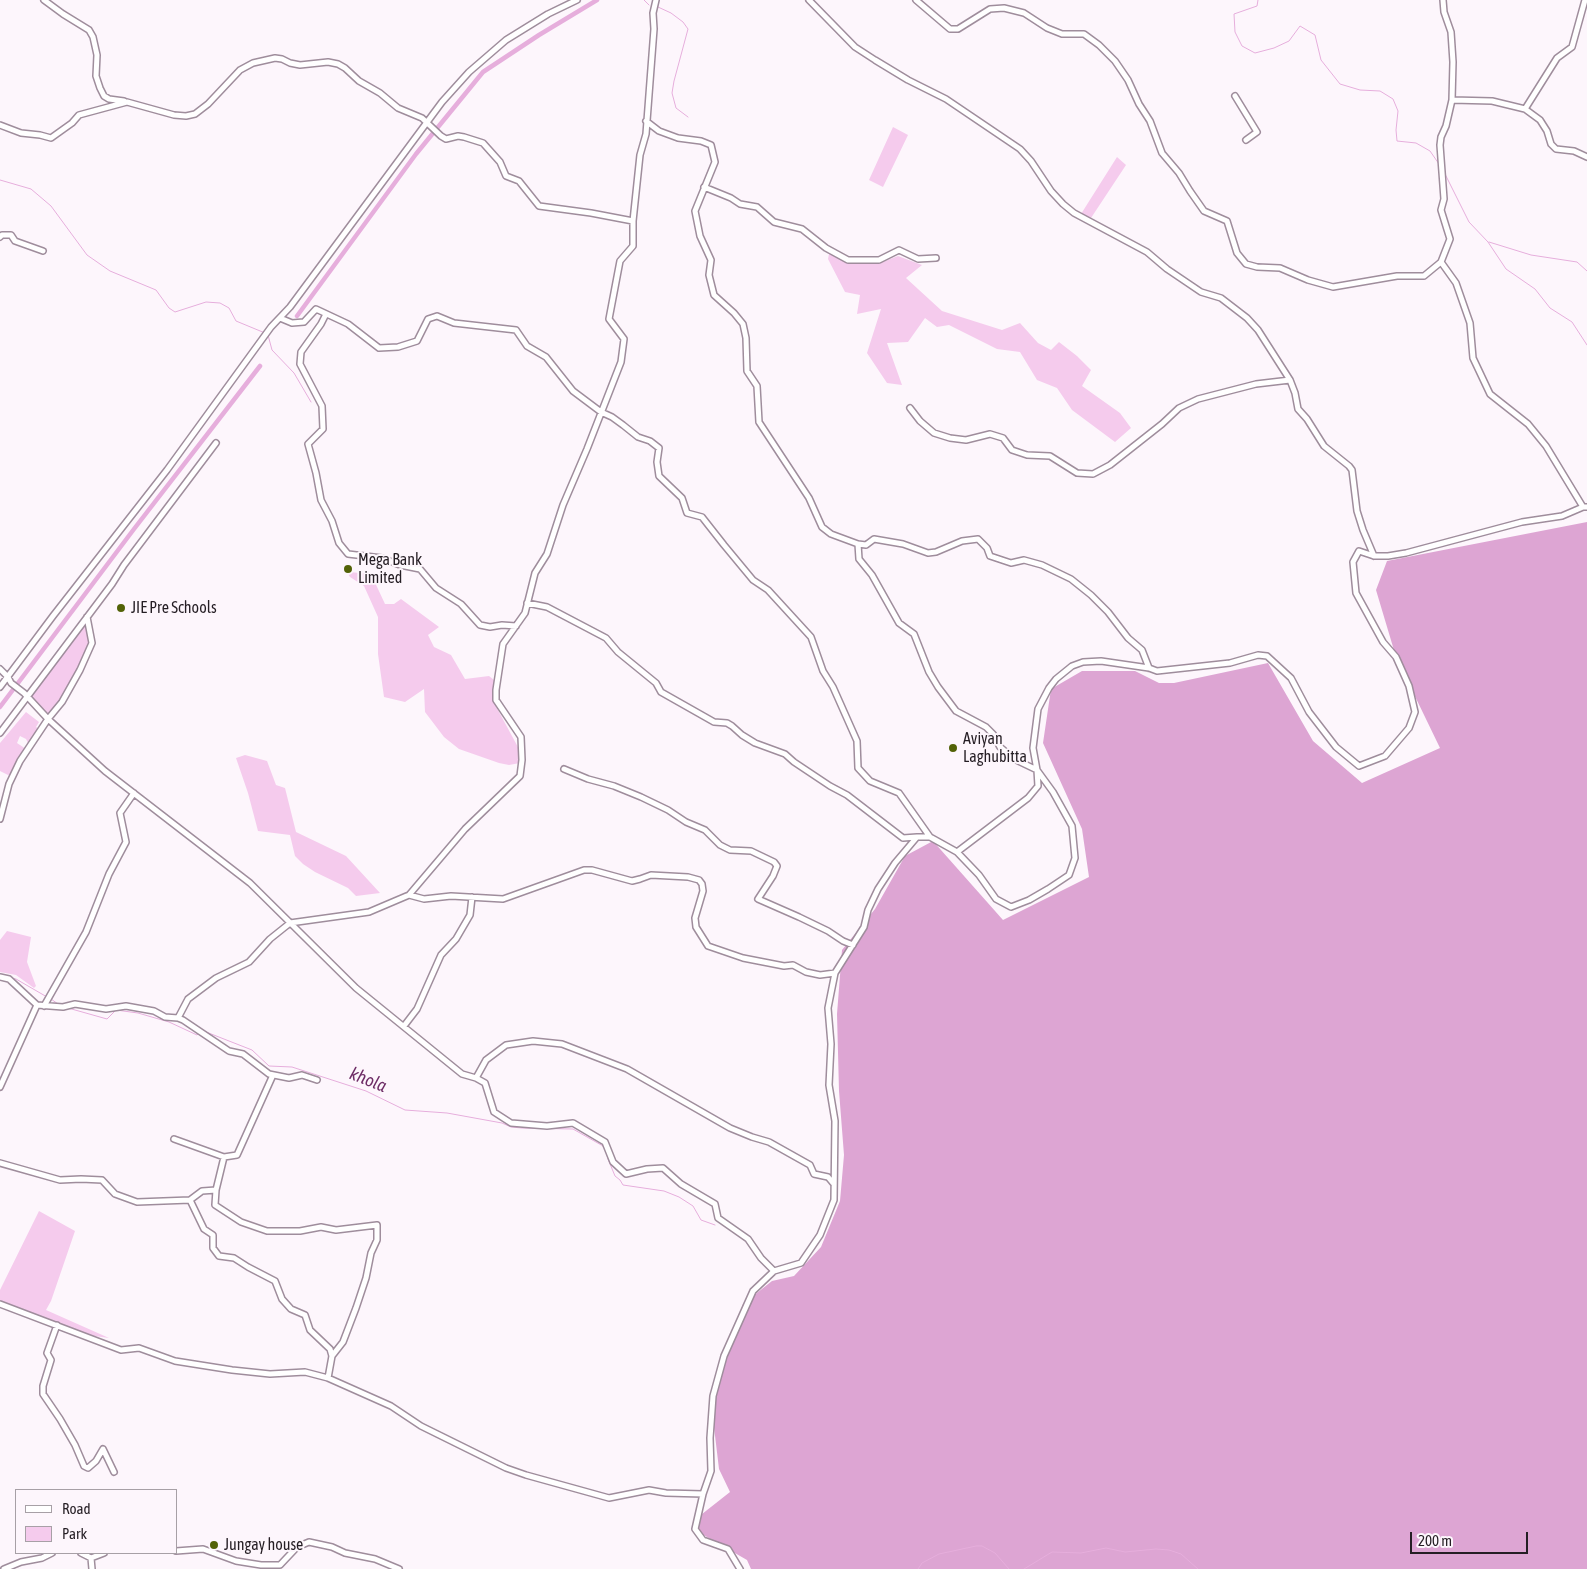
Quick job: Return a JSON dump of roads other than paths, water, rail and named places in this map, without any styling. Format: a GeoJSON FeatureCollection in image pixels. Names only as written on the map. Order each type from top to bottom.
{"type":"FeatureCollection","features":[{"type":"Feature","properties":{"kind":"street"},"geometry":{"type":"LineString","coordinates":[[44,0],[90,30],[97,55],[96,76],[104,96],[109,99],[174,115],[186,116],[195,114],[208,104],[240,70],[253,63],[276,58],[300,65],[328,62],[338,64],[398,108],[422,118],[446,139],[458,136],[483,143],[500,162],[506,176],[519,181],[539,206],[633,221]]}},
{"type":"Feature","properties":{"kind":"street"},"geometry":{"type":"LineString","coordinates":[[0,687],[167,470],[442,102],[469,72],[506,40],[548,14],[577,0]]}},
{"type":"Feature","properties":{"kind":"street"},"geometry":{"type":"LineString","coordinates":[[178,1018],[188,999],[216,978],[249,962],[270,939],[290,923],[369,912],[409,895],[466,829],[520,776],[522,760],[521,737],[496,700],[503,644],[525,613],[535,573],[547,554],[563,505],[621,362],[624,339],[609,319],[620,261],[633,246],[633,221],[640,155],[646,134],[654,29],[653,13],[656,0]]}},
{"type":"Feature","properties":{"kind":"street"},"geometry":{"type":"LineString","coordinates":[[809,0],[855,46],[875,60],[950,102],[1020,149],[1031,161],[1051,190],[1074,213],[1147,252],[1167,269],[1201,292],[1221,298],[1237,309],[1258,330],[1290,380],[1298,409],[1307,419],[1324,446],[1352,470],[1357,511],[1362,530],[1374,556]]}},
{"type":"Feature","properties":{"kind":"street"},"geometry":{"type":"LineString","coordinates":[[916,0],[950,30],[958,29],[990,9],[1004,8],[1024,13],[1047,28],[1062,34],[1084,34],[1099,45],[1115,61],[1128,80],[1139,104],[1150,121],[1162,153],[1180,173],[1204,211],[1227,222],[1237,253],[1246,264],[1257,267],[1280,268],[1308,280],[1332,286],[1397,276],[1424,276],[1441,262],[1450,239],[1441,210],[1444,199],[1440,145],[1452,100],[1454,62],[1451,32],[1444,12],[1443,0]]}},
{"type":"Feature","properties":{"kind":"street"},"geometry":{"type":"LineString","coordinates":[[1525,109],[1558,58],[1572,47],[1585,0]]}},
{"type":"Feature","properties":{"kind":"street"},"geometry":{"type":"LineString","coordinates":[[1235,96],[1257,132],[1246,140]]}},
{"type":"Feature","properties":{"kind":"street"},"geometry":{"type":"LineString","coordinates":[[1452,100],[1492,101],[1525,109],[1540,120],[1547,131],[1551,144],[1556,149],[1574,151],[1587,157]]}},
{"type":"Feature","properties":{"kind":"street"},"geometry":{"type":"LineString","coordinates":[[0,125],[21,133],[51,138],[72,123],[79,115],[127,102]]}},
{"type":"Feature","properties":{"kind":"street"},"geometry":{"type":"LineString","coordinates":[[646,121],[659,131],[678,138],[700,141],[711,145],[715,162],[695,211],[700,236],[711,260],[709,276],[714,295],[734,312],[743,324],[746,338],[747,371],[757,386],[759,422],[809,498],[822,527],[831,534],[858,544],[866,545],[874,539],[903,544],[928,553],[936,552],[962,541],[978,539],[987,548],[990,556],[1011,564],[1024,560],[1042,565],[1071,579],[1108,612],[1128,638],[1142,650],[1149,668]]}},
{"type":"Feature","properties":{"kind":"street"},"geometry":{"type":"LineString","coordinates":[[704,187],[732,198],[740,204],[757,207],[774,222],[802,229],[826,248],[848,260],[879,260],[899,250],[918,258],[936,258]]}},
{"type":"Feature","properties":{"kind":"street"},"geometry":{"type":"LineString","coordinates":[[0,238],[2,235],[11,234],[14,241],[43,251]]}},
{"type":"Feature","properties":{"kind":"street"},"geometry":{"type":"LineString","coordinates":[[957,852],[1028,798],[1038,786],[1033,748],[1038,709],[1056,679],[1072,666],[1083,662],[1100,660],[1158,671],[1230,663],[1258,655],[1267,656],[1291,678],[1309,712],[1336,747],[1359,766],[1385,756],[1410,728],[1415,712],[1409,686],[1396,656],[1383,642],[1356,593],[1353,562],[1359,551],[1374,556],[1413,552],[1522,522],[1562,516],[1585,507],[1546,446],[1528,424],[1490,394],[1473,358],[1470,323],[1456,283],[1441,262]]}},
{"type":"Feature","properties":{"kind":"street"},"geometry":{"type":"LineString","coordinates":[[280,318],[292,323],[304,322],[316,310],[348,324],[379,348],[398,347],[417,340],[428,319],[437,316],[454,323],[516,330],[527,346],[546,357],[572,391],[601,412],[612,417],[638,437],[650,441],[659,448],[657,462],[659,476],[682,498],[687,513],[702,517],[753,580],[768,590],[811,637],[823,671],[833,687],[857,741],[858,768],[870,780],[899,793],[930,837],[957,852],[979,875],[996,899],[1011,907],[1036,896],[1069,875],[1075,858],[1072,826],[1053,792],[1037,770],[1014,759],[1000,747],[993,734],[986,727],[956,711],[929,672],[914,634],[899,623],[872,575],[860,559],[858,544]]}},
{"type":"Feature","properties":{"kind":"street"},"geometry":{"type":"LineString","coordinates":[[326,314],[301,352],[300,364],[322,406],[324,429],[308,444],[321,500],[332,521],[339,543],[348,554],[382,558],[400,565],[420,569],[436,588],[461,604],[480,625],[490,628],[502,625],[516,626]]}},
{"type":"Feature","properties":{"kind":"street"},"geometry":{"type":"LineString","coordinates":[[910,408],[920,421],[934,433],[966,440],[990,434],[1003,438],[1012,450],[1027,455],[1050,456],[1077,473],[1093,474],[1110,465],[1130,447],[1162,424],[1178,408],[1198,398],[1256,384],[1290,380]]}},
{"type":"Feature","properties":{"kind":"street"},"geometry":{"type":"LineString","coordinates":[[0,733],[26,695],[112,584],[124,565],[216,444]]}},
{"type":"Feature","properties":{"kind":"street"},"geometry":{"type":"LineString","coordinates":[[527,603],[547,607],[606,638],[618,652],[656,683],[662,692],[714,722],[727,723],[755,743],[786,754],[794,762],[847,795],[903,838],[930,837]]}},
{"type":"Feature","properties":{"kind":"street"},"geometry":{"type":"LineString","coordinates":[[0,819],[9,784],[20,761],[48,718],[62,702],[76,678],[92,643],[87,617]]}},
{"type":"Feature","properties":{"kind":"street"},"geometry":{"type":"LineString","coordinates":[[0,669],[48,718],[105,771],[250,883],[356,988],[462,1074],[476,1078],[484,1083],[494,1112],[511,1123],[547,1126],[573,1123],[605,1142],[613,1162],[626,1174],[647,1169],[663,1168],[681,1184],[715,1204],[718,1218],[748,1239],[761,1258],[774,1271]]}},
{"type":"Feature","properties":{"kind":"street"},"geometry":{"type":"LineString","coordinates":[[564,769],[588,779],[614,786],[668,810],[686,822],[706,830],[720,845],[730,850],[751,851],[774,862],[777,866],[775,871],[758,899],[828,931],[853,945]]}},
{"type":"Feature","properties":{"kind":"street"},"geometry":{"type":"LineString","coordinates":[[44,1006],[86,932],[109,874],[126,842],[120,813],[134,793]]}},
{"type":"Feature","properties":{"kind":"street"},"geometry":{"type":"LineString","coordinates":[[740,1569],[728,1549],[703,1540],[695,1529],[703,1494],[711,1471],[710,1438],[713,1396],[724,1356],[753,1291],[774,1271],[801,1263],[820,1235],[834,1200],[835,1121],[830,1085],[828,1008],[835,973],[864,927],[868,910],[878,890],[895,862],[917,837]]}},
{"type":"Feature","properties":{"kind":"street"},"geometry":{"type":"LineString","coordinates":[[409,895],[424,899],[472,897],[503,899],[584,870],[592,870],[632,881],[651,875],[688,877],[699,880],[702,884],[703,892],[695,918],[696,927],[708,946],[743,958],[784,966],[793,965],[806,972],[820,975],[835,973]]}},
{"type":"Feature","properties":{"kind":"street"},"geometry":{"type":"LineString","coordinates":[[404,1026],[418,1009],[441,955],[456,939],[470,916],[472,897]]}},
{"type":"Feature","properties":{"kind":"street"},"geometry":{"type":"LineString","coordinates":[[0,978],[9,979],[37,1005],[63,1007],[75,1004],[106,1009],[126,1006],[154,1011],[165,1017],[178,1018],[184,1020],[229,1051],[243,1054],[269,1074],[289,1078],[302,1076],[317,1080]]}},
{"type":"Feature","properties":{"kind":"street"},"geometry":{"type":"LineString","coordinates":[[0,1087],[37,1005]]}},
{"type":"Feature","properties":{"kind":"street"},"geometry":{"type":"LineString","coordinates":[[476,1078],[486,1060],[506,1045],[533,1041],[562,1044],[627,1069],[730,1128],[769,1142],[810,1165],[814,1174],[828,1178],[835,1186]]}},
{"type":"Feature","properties":{"kind":"street"},"geometry":{"type":"LineString","coordinates":[[174,1138],[224,1157],[238,1155],[273,1075]]}},
{"type":"Feature","properties":{"kind":"street"},"geometry":{"type":"LineString","coordinates":[[224,1157],[216,1190],[215,1205],[241,1222],[267,1231],[300,1231],[321,1227],[336,1230],[377,1225],[377,1240],[371,1253],[366,1278],[356,1308],[343,1342],[332,1356]]}},
{"type":"Feature","properties":{"kind":"street"},"geometry":{"type":"LineString","coordinates":[[0,1163],[36,1175],[60,1180],[102,1180],[115,1194],[137,1202],[190,1200],[202,1191],[216,1190]]}},
{"type":"Feature","properties":{"kind":"street"},"geometry":{"type":"LineString","coordinates":[[190,1200],[204,1229],[212,1235],[212,1248],[219,1256],[234,1258],[276,1281],[282,1299],[291,1309],[305,1315],[310,1330],[330,1349],[332,1356],[328,1378]]}},
{"type":"Feature","properties":{"kind":"street"},"geometry":{"type":"LineString","coordinates":[[0,1304],[121,1350],[139,1348],[175,1362],[270,1374],[306,1372],[328,1378],[390,1406],[448,1441],[526,1475],[609,1498],[649,1490],[703,1494]]}},
{"type":"Feature","properties":{"kind":"street"},"geometry":{"type":"LineString","coordinates":[[57,1325],[47,1352],[50,1360],[43,1386],[43,1394],[75,1445],[84,1466],[88,1468],[96,1461],[103,1450],[114,1472]]}},
{"type":"Feature","properties":{"kind":"street"},"geometry":{"type":"LineString","coordinates":[[178,1551],[203,1549],[236,1561],[261,1565],[280,1565],[297,1546],[309,1542],[332,1547],[344,1553],[375,1560],[399,1569]]}},
{"type":"Feature","properties":{"kind":"street"},"geometry":{"type":"LineString","coordinates":[[1,1569],[50,1554]]}},
{"type":"Feature","properties":{"kind":"street"},"geometry":{"type":"LineString","coordinates":[[83,1554],[92,1558],[102,1554]]}},
{"type":"Feature","properties":{"kind":"street"},"geometry":{"type":"LineString","coordinates":[[92,1558],[92,1569]]}},
{"type":"Feature","properties":{"kind":"waterway"},"geometry":{"type":"LineString","coordinates":[[297,316],[416,154],[483,72],[597,0]]}},
{"type":"Feature","properties":{"kind":"waterway"},"geometry":{"type":"LineString","coordinates":[[644,0],[649,5]]}},
{"type":"Feature","properties":{"kind":"waterway"},"geometry":{"type":"LineString","coordinates":[[1258,0],[1257,6],[1234,14],[1235,32],[1242,46],[1255,53],[1274,48],[1289,41],[1300,26],[1315,35],[1321,60],[1340,84],[1360,90],[1380,91],[1393,99],[1398,111],[1397,141],[1416,143],[1430,151],[1439,164]]}},
{"type":"Feature","properties":{"kind":"waterway"},"geometry":{"type":"LineString","coordinates":[[658,7],[671,13],[683,22],[688,29],[672,93],[676,108],[688,117]]}},
{"type":"Feature","properties":{"kind":"waterway"},"geometry":{"type":"LineString","coordinates":[[1445,174],[1469,222],[1488,242],[1506,269],[1535,289],[1550,308],[1572,322],[1587,345]]}},
{"type":"Feature","properties":{"kind":"waterway"},"geometry":{"type":"LineString","coordinates":[[0,180],[31,189],[51,206],[87,255],[110,271],[156,290],[169,308],[175,312],[206,302],[220,303],[229,308],[236,321],[265,333]]}},
{"type":"Feature","properties":{"kind":"waterway"},"geometry":{"type":"LineString","coordinates":[[1489,242],[1531,255],[1577,262],[1587,271]]}},
{"type":"Feature","properties":{"kind":"waterway"},"geometry":{"type":"LineString","coordinates":[[268,335],[272,350],[294,373],[311,402]]}},
{"type":"Feature","properties":{"kind":"waterway"},"geometry":{"type":"LineString","coordinates":[[0,707],[260,366]]}},
{"type":"Feature","properties":{"kind":"waterway","name":"khola"},"geometry":{"type":"LineString","coordinates":[[11,978],[47,997]]}},
{"type":"Feature","properties":{"kind":"waterway","name":"khola"},"geometry":{"type":"LineString","coordinates":[[51,999],[58,1004]]}},
{"type":"Feature","properties":{"kind":"waterway","name":"khola"},"geometry":{"type":"LineString","coordinates":[[68,1008],[107,1019],[116,1010],[138,1013],[169,1022],[197,1035],[199,1033]]}},
{"type":"Feature","properties":{"kind":"waterway","name":"khola"},"geometry":{"type":"LineString","coordinates":[[201,1030],[252,1050],[269,1066],[292,1067],[366,1091],[405,1110],[447,1113],[502,1123],[511,1127],[573,1129],[603,1146],[615,1176],[623,1185],[664,1191],[679,1197],[693,1206],[701,1220],[715,1225]]}},
{"type":"Feature","properties":{"kind":"waterway"},"geometry":{"type":"LineString","coordinates":[[918,1569],[922,1563],[939,1554],[976,1546],[982,1546],[995,1553],[1009,1569]]}},
{"type":"Feature","properties":{"kind":"waterway"},"geometry":{"type":"LineString","coordinates":[[1024,1569],[1052,1552],[1081,1553],[1106,1548],[1125,1552],[1156,1549],[1169,1550],[1181,1554],[1198,1569]]}},
{"type":"Feature","properties":{"kind":"place","name":"Mega Bank Limited"},"geometry":{"type":"Point","coordinates":[348,569]}},
{"type":"Feature","properties":{"kind":"place","name":"JIE Pre Schools"},"geometry":{"type":"Point","coordinates":[121,608]}},
{"type":"Feature","properties":{"kind":"place","name":"Aviyan Laghubitta"},"geometry":{"type":"Point","coordinates":[953,748]}},
{"type":"Feature","properties":{"kind":"place","name":"Jungay house"},"geometry":{"type":"Point","coordinates":[214,1545]}}]}
